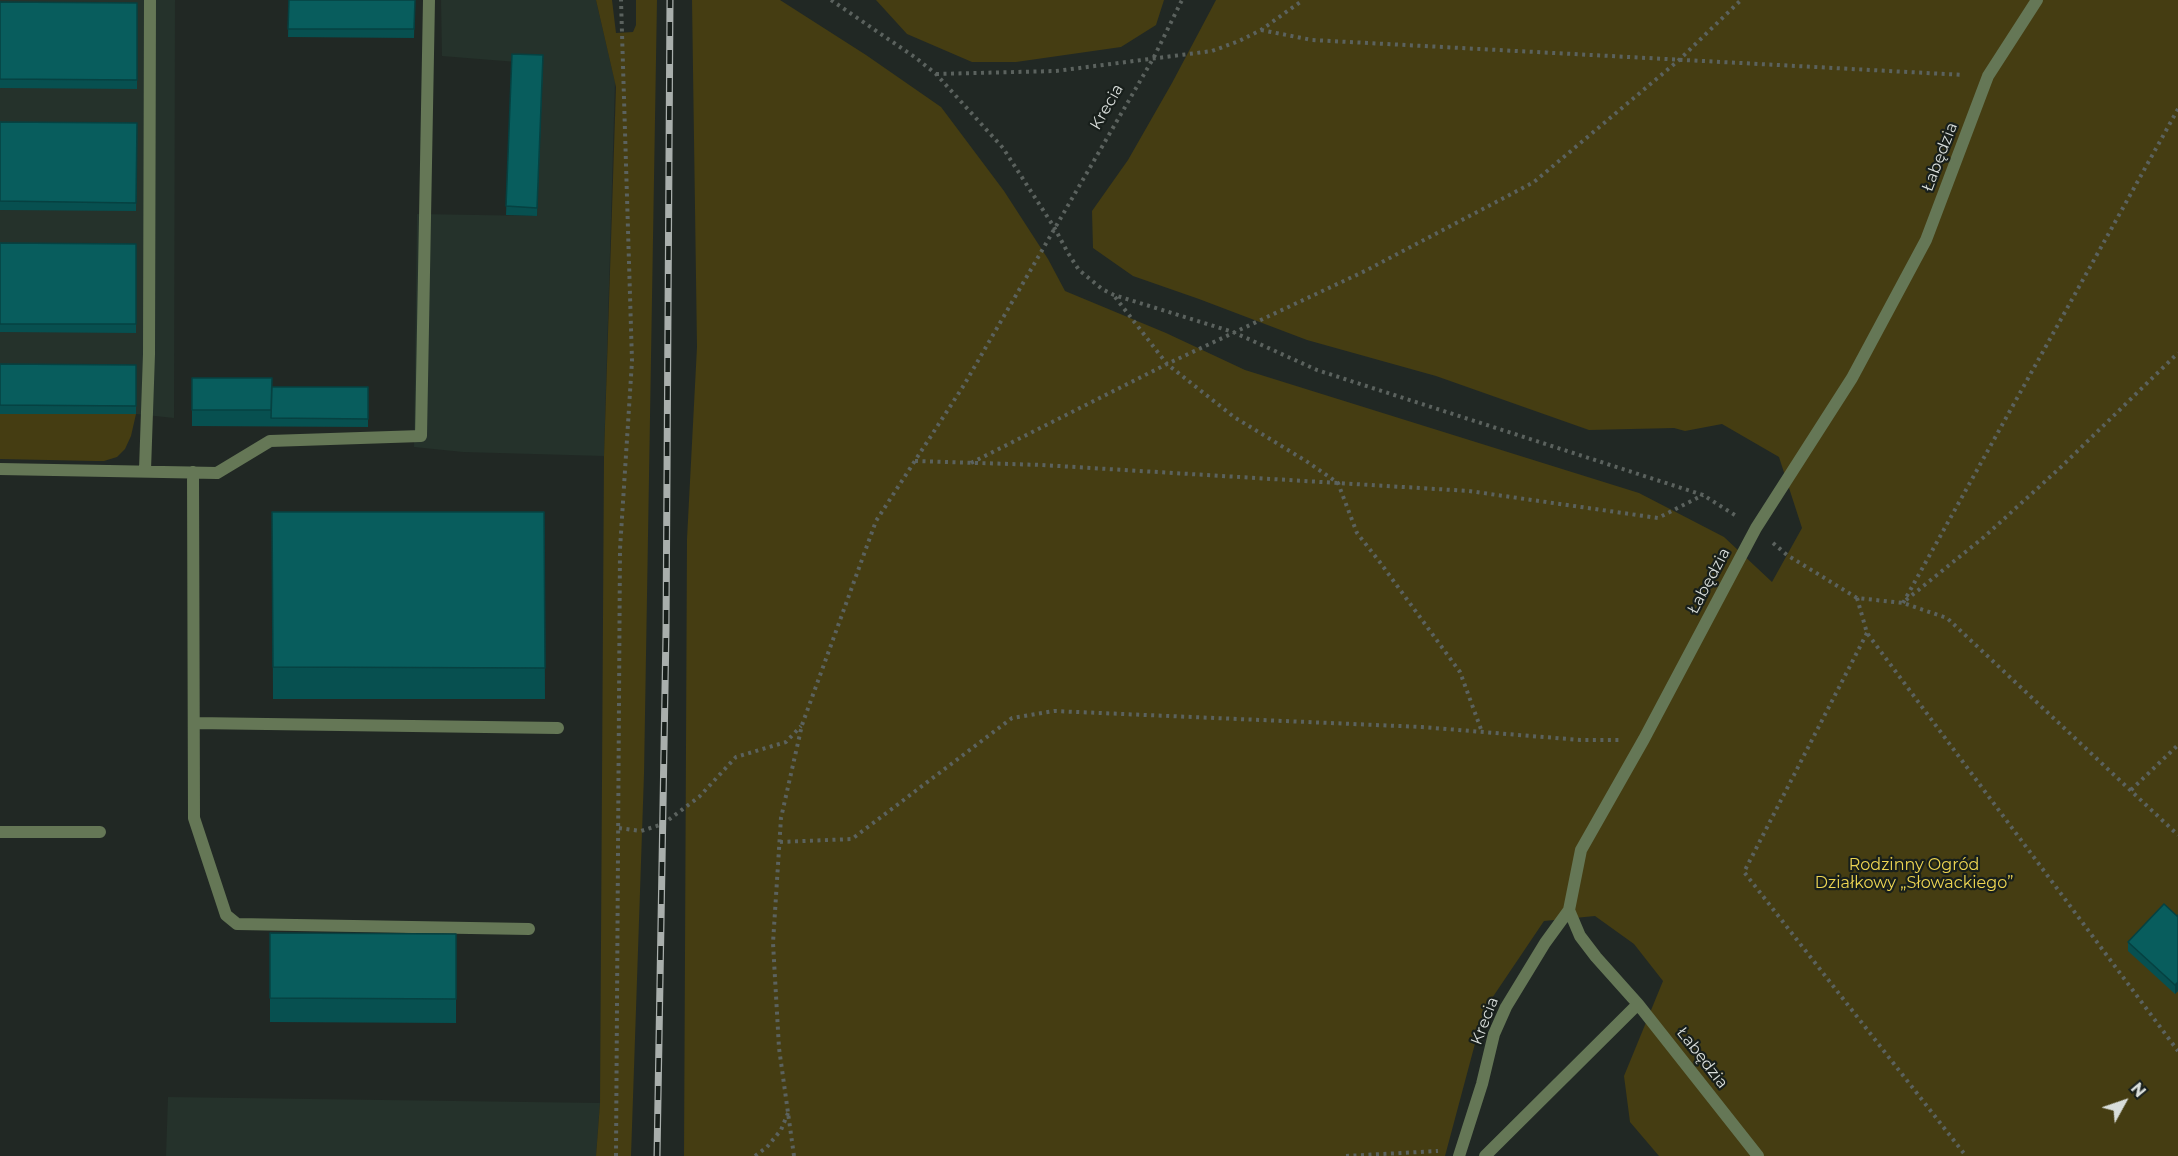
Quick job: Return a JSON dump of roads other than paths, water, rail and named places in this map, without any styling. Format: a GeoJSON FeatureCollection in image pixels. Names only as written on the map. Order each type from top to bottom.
{"type":"FeatureCollection","features":[{"type":"Feature","properties":{"kind":"street"},"geometry":{"type":"LineString","coordinates":[[145,470],[149,354],[150,0]]}},
{"type":"Feature","properties":{"kind":"street"},"geometry":{"type":"LineString","coordinates":[[0,469],[217,473],[270,441],[421,436],[429,0]]}},
{"type":"Feature","properties":{"kind":"street","name":"Łabędzia"},"geometry":{"type":"LineString","coordinates":[[1758,1156],[1638,1004],[1580,936],[1569,910],[1581,850],[1644,739],[1756,528],[1852,378],[1926,240],[1988,76],[2037,0]]}},
{"type":"Feature","properties":{"kind":"street"},"geometry":{"type":"LineString","coordinates":[[193,472],[194,818],[226,915],[237,924],[529,929]]}},
{"type":"Feature","properties":{"kind":"street"},"geometry":{"type":"LineString","coordinates":[[194,723],[558,728]]}},
{"type":"Feature","properties":{"kind":"street"},"geometry":{"type":"LineString","coordinates":[[0,832],[100,832]]}},
{"type":"Feature","properties":{"kind":"street","name":"Krecia"},"geometry":{"type":"LineString","coordinates":[[1460,1153],[1482,1084],[1494,1034],[1506,1007],[1545,943],[1569,910]]}},
{"type":"Feature","properties":{"kind":"street"},"geometry":{"type":"LineString","coordinates":[[1485,1156],[1638,1004]]}},
{"type":"Feature","properties":{"kind":"railway"},"geometry":{"type":"LineString","coordinates":[[657,1156],[666,631],[670,0]]}},
{"type":"Feature","properties":{"kind":"park label","name":"Rodzinny Ogród Działkowy „Słowackiego”"},"geometry":{"type":"Point","coordinates":[1914,874]}}]}
